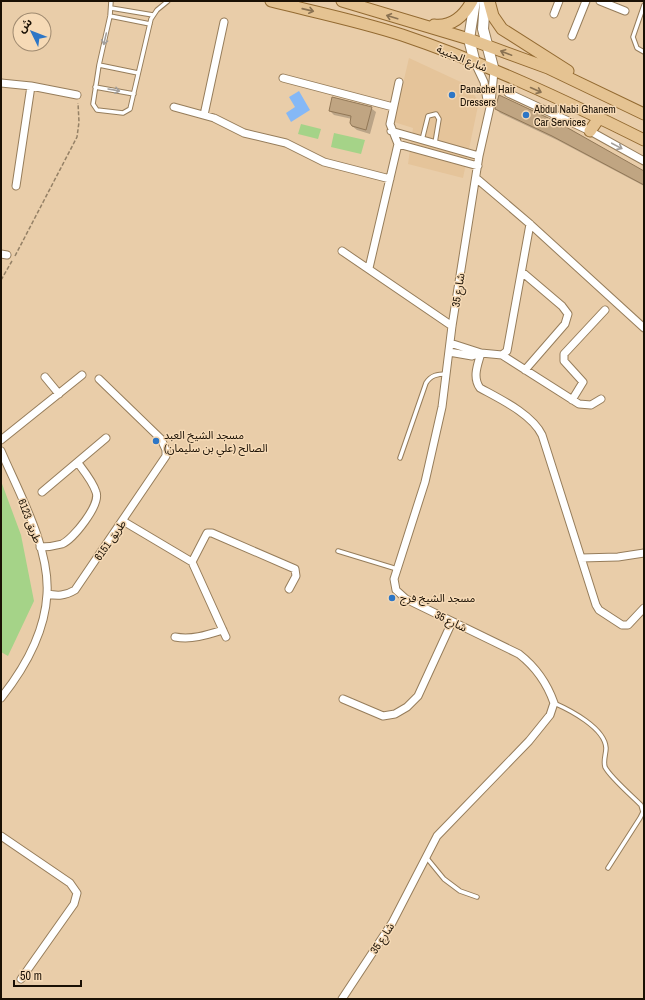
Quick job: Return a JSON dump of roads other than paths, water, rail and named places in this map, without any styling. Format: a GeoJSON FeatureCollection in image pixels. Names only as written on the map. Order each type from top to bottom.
{"type":"FeatureCollection","features":[{"type":"Feature","properties":{"kind":"main road","name":"شارع الجنبية"},"geometry":{"type":"LineString","coordinates":[[270,1],[378,28],[432,46],[494,71],[644,140]]}},
{"type":"Feature","properties":{"kind":"main road","name":"شارع الجنبية"},"geometry":{"type":"LineString","coordinates":[[342,1],[487,45],[548,68],[606,94],[644,114]]}},
{"type":"Feature","properties":{"kind":"main road"},"geometry":{"type":"LineString","coordinates":[[410,22],[437,26],[448,25],[457,21],[474,1]]}},
{"type":"Feature","properties":{"kind":"main road"},"geometry":{"type":"LineString","coordinates":[[489,1],[493,16],[502,29],[606,94]]}},
{"type":"Feature","properties":{"kind":"main road"},"geometry":{"type":"LineString","coordinates":[[590,131],[599,118]]}},
{"type":"Feature","properties":{"kind":"street","name":"شارع 35"},"geometry":{"type":"LineString","coordinates":[[474,1],[470,39],[475,63],[486,87],[489,112]]}},
{"type":"Feature","properties":{"kind":"street","name":"شارع 35"},"geometry":{"type":"LineString","coordinates":[[342,999],[392,924],[437,836],[529,741],[550,715],[554,703],[541,676],[532,664],[520,654],[406,599],[396,590],[394,579],[432,452],[442,407],[452,326],[479,156],[489,112],[494,71],[483,29],[485,1]]}},
{"type":"Feature","properties":{"kind":"street"},"geometry":{"type":"LineString","coordinates":[[554,14],[559,1]]}},
{"type":"Feature","properties":{"kind":"street"},"geometry":{"type":"LineString","coordinates":[[572,36],[586,1]]}},
{"type":"Feature","properties":{"kind":"street"},"geometry":{"type":"LineString","coordinates":[[600,1],[624,11]]}},
{"type":"Feature","properties":{"kind":"street"},"geometry":{"type":"LineString","coordinates":[[204,116],[224,22]]}},
{"type":"Feature","properties":{"kind":"street"},"geometry":{"type":"LineString","coordinates":[[283,78],[394,107]]}},
{"type":"Feature","properties":{"kind":"street"},"geometry":{"type":"LineString","coordinates":[[369,268],[398,144],[391,131],[390,124],[399,82]]}},
{"type":"Feature","properties":{"kind":"street"},"geometry":{"type":"LineString","coordinates":[[1,83],[31,86],[77,95]]}},
{"type":"Feature","properties":{"kind":"street"},"geometry":{"type":"LineString","coordinates":[[16,186],[31,86]]}},
{"type":"Feature","properties":{"kind":"street"},"geometry":{"type":"LineString","coordinates":[[508,93],[590,131],[644,161]]}},
{"type":"Feature","properties":{"kind":"street"},"geometry":{"type":"LineString","coordinates":[[174,107],[204,116],[244,133],[297,147],[324,162],[390,179]]}},
{"type":"Feature","properties":{"kind":"street"},"geometry":{"type":"LineString","coordinates":[[391,131],[479,156]]}},
{"type":"Feature","properties":{"kind":"street"},"geometry":{"type":"LineString","coordinates":[[420,150],[422,140]]}},
{"type":"Feature","properties":{"kind":"street"},"geometry":{"type":"LineString","coordinates":[[398,144],[478,166]]}},
{"type":"Feature","properties":{"kind":"street"},"geometry":{"type":"LineString","coordinates":[[433,154],[435,144]]}},
{"type":"Feature","properties":{"kind":"street"},"geometry":{"type":"LineString","coordinates":[[476,178],[530,224],[644,328]]}},
{"type":"Feature","properties":{"kind":"street"},"geometry":{"type":"LineString","coordinates":[[502,355],[508,348],[530,224]]}},
{"type":"Feature","properties":{"kind":"street"},"geometry":{"type":"LineString","coordinates":[[342,251],[452,326]]}},
{"type":"Feature","properties":{"kind":"street"},"geometry":{"type":"LineString","coordinates":[[522,272],[562,306],[568,314],[565,324],[525,370]]}},
{"type":"Feature","properties":{"kind":"street"},"geometry":{"type":"LineString","coordinates":[[572,400],[583,382],[564,361],[564,354],[605,310]]}},
{"type":"Feature","properties":{"kind":"street"},"geometry":{"type":"LineString","coordinates":[[450,343],[481,353],[502,355],[572,400],[587,406],[602,399]]}},
{"type":"Feature","properties":{"kind":"street"},"geometry":{"type":"LineString","coordinates":[[449,352],[472,356],[481,353]]}},
{"type":"Feature","properties":{"kind":"street"},"geometry":{"type":"LineString","coordinates":[[481,353],[476,374],[477,384],[480,388],[528,418],[540,430],[596,605],[599,610],[620,624],[625,625],[644,608]]}},
{"type":"Feature","properties":{"kind":"street"},"geometry":{"type":"LineString","coordinates":[[1,440],[82,375]]}},
{"type":"Feature","properties":{"kind":"street"},"geometry":{"type":"LineString","coordinates":[[45,377],[59,394]]}},
{"type":"Feature","properties":{"kind":"street","name":"طريق 6151"},"geometry":{"type":"LineString","coordinates":[[47,594],[60,596],[75,590],[164,462],[166,450],[161,439],[99,379]]}},
{"type":"Feature","properties":{"kind":"street"},"geometry":{"type":"LineString","coordinates":[[42,492],[106,438]]}},
{"type":"Feature","properties":{"kind":"street","name":"طريق 6123"},"geometry":{"type":"LineString","coordinates":[[1,451],[40,547],[46,573],[47,594]]}},
{"type":"Feature","properties":{"kind":"street"},"geometry":{"type":"LineString","coordinates":[[40,547],[63,544],[81,526],[95,505],[97,498],[96,491],[78,463]]}},
{"type":"Feature","properties":{"kind":"street"},"geometry":{"type":"LineString","coordinates":[[123,521],[192,562],[226,637]]}},
{"type":"Feature","properties":{"kind":"street"},"geometry":{"type":"LineString","coordinates":[[192,562],[207,533],[212,533],[295,569],[296,576],[289,589]]}},
{"type":"Feature","properties":{"kind":"street"},"geometry":{"type":"LineString","coordinates":[[582,558],[618,557],[644,553]]}},
{"type":"Feature","properties":{"kind":"street"},"geometry":{"type":"LineString","coordinates":[[1,698],[20,673],[33,647],[43,619],[47,594]]}},
{"type":"Feature","properties":{"kind":"street"},"geometry":{"type":"LineString","coordinates":[[343,699],[383,716],[395,714],[407,707],[418,696],[452,622]]}},
{"type":"Feature","properties":{"kind":"street"},"geometry":{"type":"LineString","coordinates":[[176,637],[186,639],[197,638],[223,630]]}},
{"type":"Feature","properties":{"kind":"street"},"geometry":{"type":"LineString","coordinates":[[1,836],[70,883],[77,893],[74,904],[21,979]]}},
{"type":"Feature","properties":{"kind":"lane"},"geometry":{"type":"LineString","coordinates":[[111,1],[110,16],[99,65],[93,104],[94,108],[100,111],[126,113],[130,109],[153,15],[168,1]]}},
{"type":"Feature","properties":{"kind":"lane"},"geometry":{"type":"LineString","coordinates":[[644,5],[634,37],[637,48],[644,52]]}},
{"type":"Feature","properties":{"kind":"lane"},"geometry":{"type":"LineString","coordinates":[[111,8],[153,15]]}},
{"type":"Feature","properties":{"kind":"lane"},"geometry":{"type":"LineString","coordinates":[[110,16],[150,24]]}},
{"type":"Feature","properties":{"kind":"lane"},"geometry":{"type":"LineString","coordinates":[[99,65],[138,73]]}},
{"type":"Feature","properties":{"kind":"lane"},"geometry":{"type":"LineString","coordinates":[[95,87],[134,94]]}},
{"type":"Feature","properties":{"kind":"lane"},"geometry":{"type":"LineString","coordinates":[[422,140],[428,116],[436,114],[439,119],[435,144]]}},
{"type":"Feature","properties":{"kind":"lane"},"geometry":{"type":"LineString","coordinates":[[400,458],[426,383],[437,374],[446,374]]}},
{"type":"Feature","properties":{"kind":"lane"},"geometry":{"type":"LineString","coordinates":[[338,551],[397,569]]}},
{"type":"Feature","properties":{"kind":"lane"},"geometry":{"type":"LineString","coordinates":[[554,703],[573,711],[590,725],[603,739],[606,748],[605,765],[608,772],[641,805],[643,812],[640,818],[608,868]]}},
{"type":"Feature","properties":{"kind":"lane"},"geometry":{"type":"LineString","coordinates":[[426,857],[444,879],[460,891],[477,896]]}},
{"type":"Feature","properties":{"kind":"water"},"geometry":{"type":"Polygon","coordinates":[[[299,91],[310,110],[291,122],[286,113],[295,107],[289,97],[299,91]]]}},
{"type":"Feature","properties":{"kind":"place","name":"Panache Hair Dressers"},"geometry":{"type":"Point","coordinates":[452,95]}},
{"type":"Feature","properties":{"kind":"place","name":"Abdul Nabi Ghanem Car Services"},"geometry":{"type":"Point","coordinates":[526,115]}},
{"type":"Feature","properties":{"kind":"place","name":"مسجد الشيخ العبد الصالح (علي بن سليمان)"},"geometry":{"type":"Point","coordinates":[156,441]}},
{"type":"Feature","properties":{"kind":"place","name":"مسجد الشيخ فرج"},"geometry":{"type":"Point","coordinates":[392,598]}}]}
